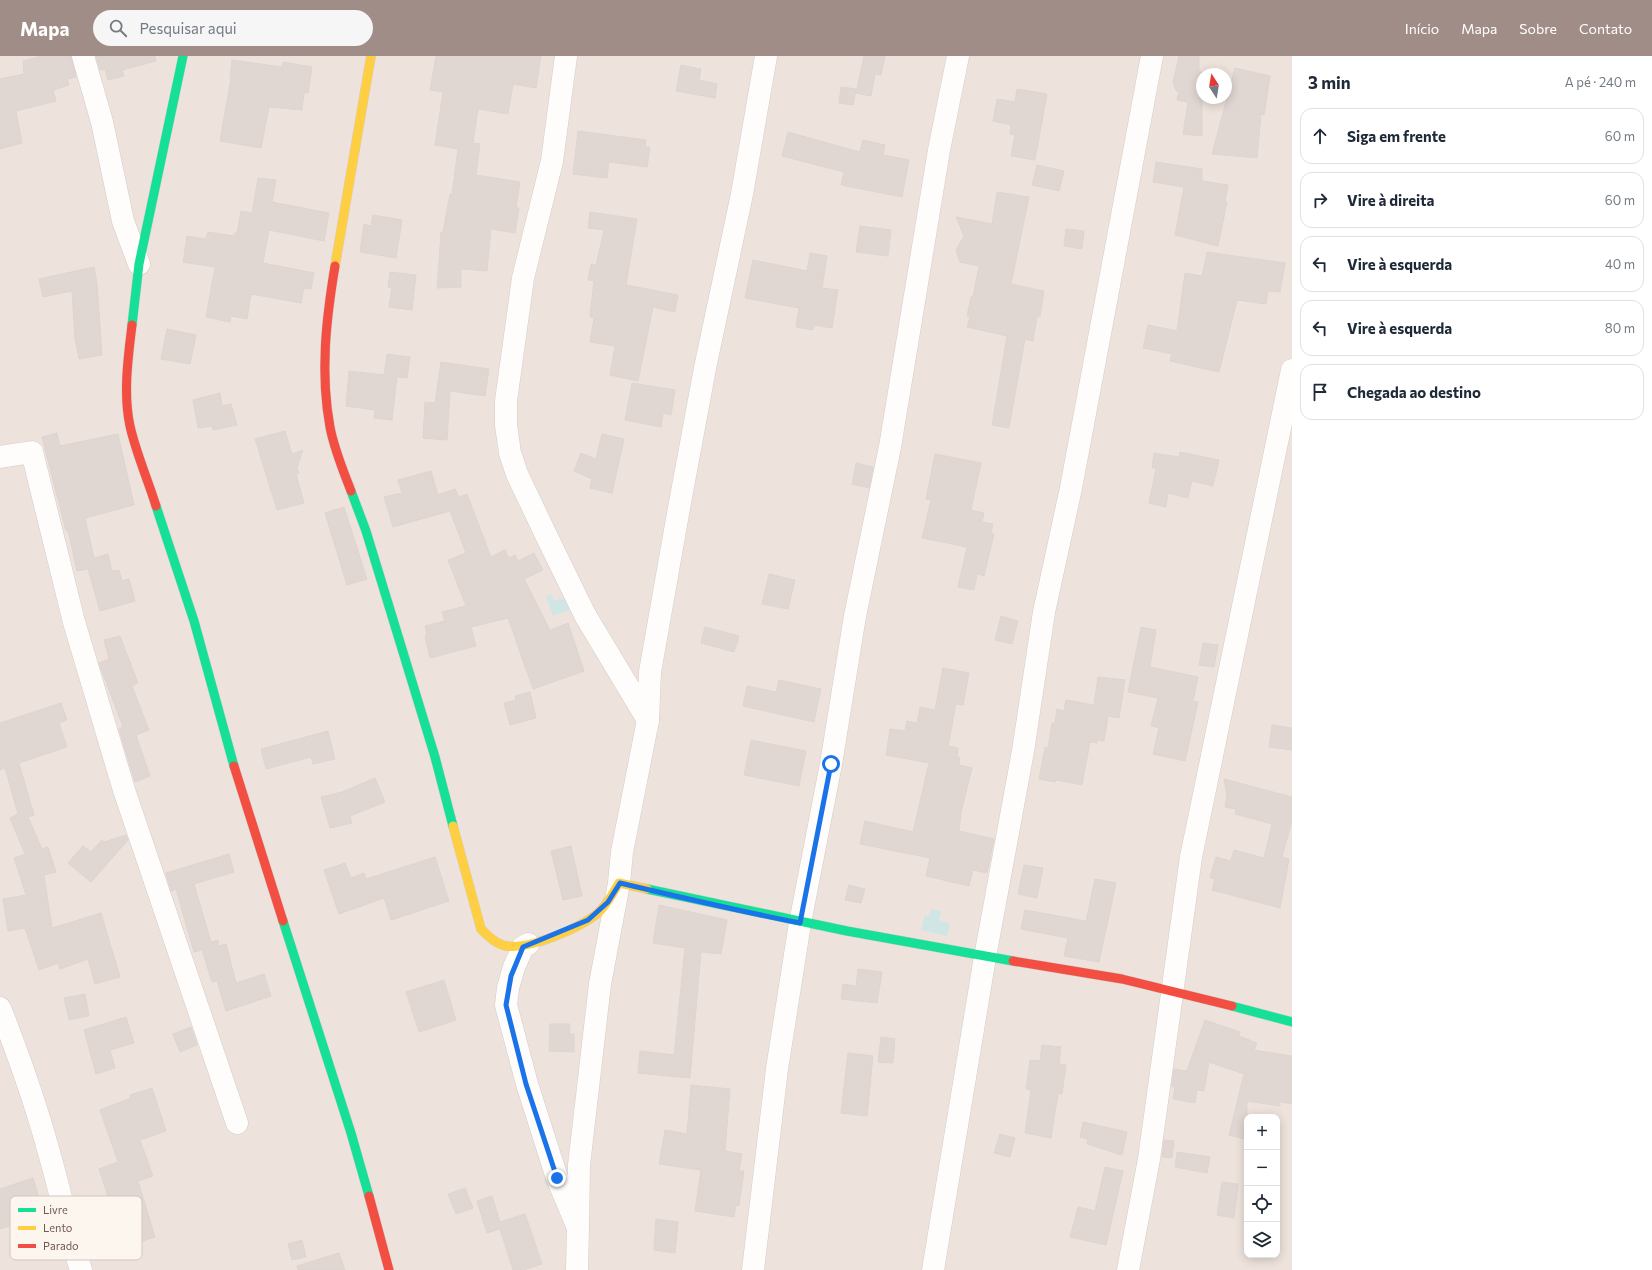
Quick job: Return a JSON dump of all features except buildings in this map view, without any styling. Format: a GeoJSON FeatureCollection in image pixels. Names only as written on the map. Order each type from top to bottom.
{"type":"FeatureCollection","features":[{"type":"Feature","properties":{"kind":"street"},"geometry":{"type":"LineString","coordinates":[[83,56],[102,122],[123,221],[139,264]]}},
{"type":"Feature","properties":{"kind":"street"},"geometry":{"type":"LineString","coordinates":[[183,56],[139,264],[127,362],[127,396],[130,426],[194,621],[234,768],[351,1134],[389,1270]]}},
{"type":"Feature","properties":{"kind":"street"},"geometry":{"type":"LineString","coordinates":[[371,56],[330,294],[324,346],[324,387],[330,428],[339,460],[366,531],[407,672],[435,756],[482,929],[495,942],[508,947],[528,944]]}},
{"type":"Feature","properties":{"kind":"street"},"geometry":{"type":"LineString","coordinates":[[566,56],[552,161],[523,278],[506,401],[506,425],[510,453],[517,474],[536,515],[585,614],[648,720]]}},
{"type":"Feature","properties":{"kind":"street"},"geometry":{"type":"LineString","coordinates":[[577,1270],[579,1165],[600,984],[620,883],[622,852],[648,720],[650,672],[705,368],[742,194],[766,56]]}},
{"type":"Feature","properties":{"kind":"street"},"geometry":{"type":"LineString","coordinates":[[753,1270],[777,1069],[800,923],[831,764],[855,616],[890,448],[939,150],[958,56]]}},
{"type":"Feature","properties":{"kind":"street"},"geometry":{"type":"LineString","coordinates":[[932,1270],[985,957],[1023,751],[1044,612],[1075,464],[1152,56]]}},
{"type":"Feature","properties":{"kind":"street"},"geometry":{"type":"LineString","coordinates":[[1128,1270],[1149,1159],[1191,857],[1292,370]]}},
{"type":"Feature","properties":{"kind":"street"},"geometry":{"type":"LineString","coordinates":[[0,457],[32,452],[74,622],[124,790],[236,1123]]}},
{"type":"Feature","properties":{"kind":"street"},"geometry":{"type":"LineString","coordinates":[[578,1228],[552,1164],[526,1084],[506,1005],[508,988],[514,967],[523,947],[588,920],[608,902],[620,883]]}},
{"type":"Feature","properties":{"kind":"street"},"geometry":{"type":"LineString","coordinates":[[620,883],[643,887],[670,896],[800,923],[985,957],[1097,974],[1173,990],[1292,1022]]}},
{"type":"Feature","properties":{"kind":"street"},"geometry":{"type":"LineString","coordinates":[[588,920],[602,924],[607,934],[608,941]]}},
{"type":"Feature","properties":{"kind":"street"},"geometry":{"type":"LineString","coordinates":[[0,1008],[22,1065],[48,1149],[59,1196]]}},
{"type":"Feature","properties":{"kind":"street"},"geometry":{"type":"LineString","coordinates":[[78,1260],[81,1270]]}},
{"type":"Feature","properties":{"kind":"shaded area"},"geometry":{"type":"Polygon","coordinates":[[[0,56],[1292,56],[1292,1270],[0,1270],[0,56]]]}},
{"type":"Feature","properties":{"kind":"shaded area"},"geometry":{"type":"Polygon","coordinates":[[[551,594],[554,601],[569,597],[573,609],[553,616],[546,596],[551,594]]]}},
{"type":"Feature","properties":{"kind":"shaded area"},"geometry":{"type":"Polygon","coordinates":[[[931,909],[941,911],[939,920],[950,923],[947,936],[921,930],[925,915],[929,916],[931,909]]]}},
{"type":"Feature","properties":{"kind":"traffic: fast"},"geometry":{"type":"LineString","coordinates":[[132,325],[139,264],[183,56]]}},
{"type":"Feature","properties":{"kind":"traffic: fast"},"geometry":{"type":"LineString","coordinates":[[351,491],[366,531],[435,757],[453,826]]}},
{"type":"Feature","properties":{"kind":"traffic: fast"},"geometry":{"type":"LineString","coordinates":[[156,506],[194,621],[234,766]]}},
{"type":"Feature","properties":{"kind":"traffic: fast"},"geometry":{"type":"LineString","coordinates":[[647,889],[847,931],[1013,961]]}},
{"type":"Feature","properties":{"kind":"traffic: fast"},"geometry":{"type":"LineString","coordinates":[[283,921],[351,1133],[369,1196]]}},
{"type":"Feature","properties":{"kind":"traffic: fast"},"geometry":{"type":"LineString","coordinates":[[1232,1006],[1292,1022]]}},
{"type":"Feature","properties":{"kind":"traffic: slow"},"geometry":{"type":"LineString","coordinates":[[335,266],[371,56]]}},
{"type":"Feature","properties":{"kind":"traffic: slow"},"geometry":{"type":"LineString","coordinates":[[453,826],[481,929],[492,939],[502,945],[528,945],[554,937],[579,925],[590,919],[601,910],[610,899],[619,883],[647,889]]}},
{"type":"Feature","properties":{"kind":"traffic: jam"},"geometry":{"type":"LineString","coordinates":[[335,266],[325,346],[325,387],[330,427],[339,459],[351,491]]}},
{"type":"Feature","properties":{"kind":"traffic: jam"},"geometry":{"type":"LineString","coordinates":[[132,325],[127,376],[128,414],[135,446],[156,506]]}},
{"type":"Feature","properties":{"kind":"traffic: jam"},"geometry":{"type":"LineString","coordinates":[[234,766],[283,921]]}},
{"type":"Feature","properties":{"kind":"traffic: jam"},"geometry":{"type":"LineString","coordinates":[[1013,961],[1122,979],[1232,1006]]}},
{"type":"Feature","properties":{"kind":"traffic: jam"},"geometry":{"type":"LineString","coordinates":[[369,1196],[389,1270]]}},
{"type":"Feature","properties":{"kind":"route"},"geometry":{"type":"LineString","coordinates":[[557,1178],[526,1084],[506,1005],[511,976],[523,947],[580,925],[588,920],[598,913],[608,902],[620,883],[643,887],[670,896],[800,923],[831,764]]}}]}
